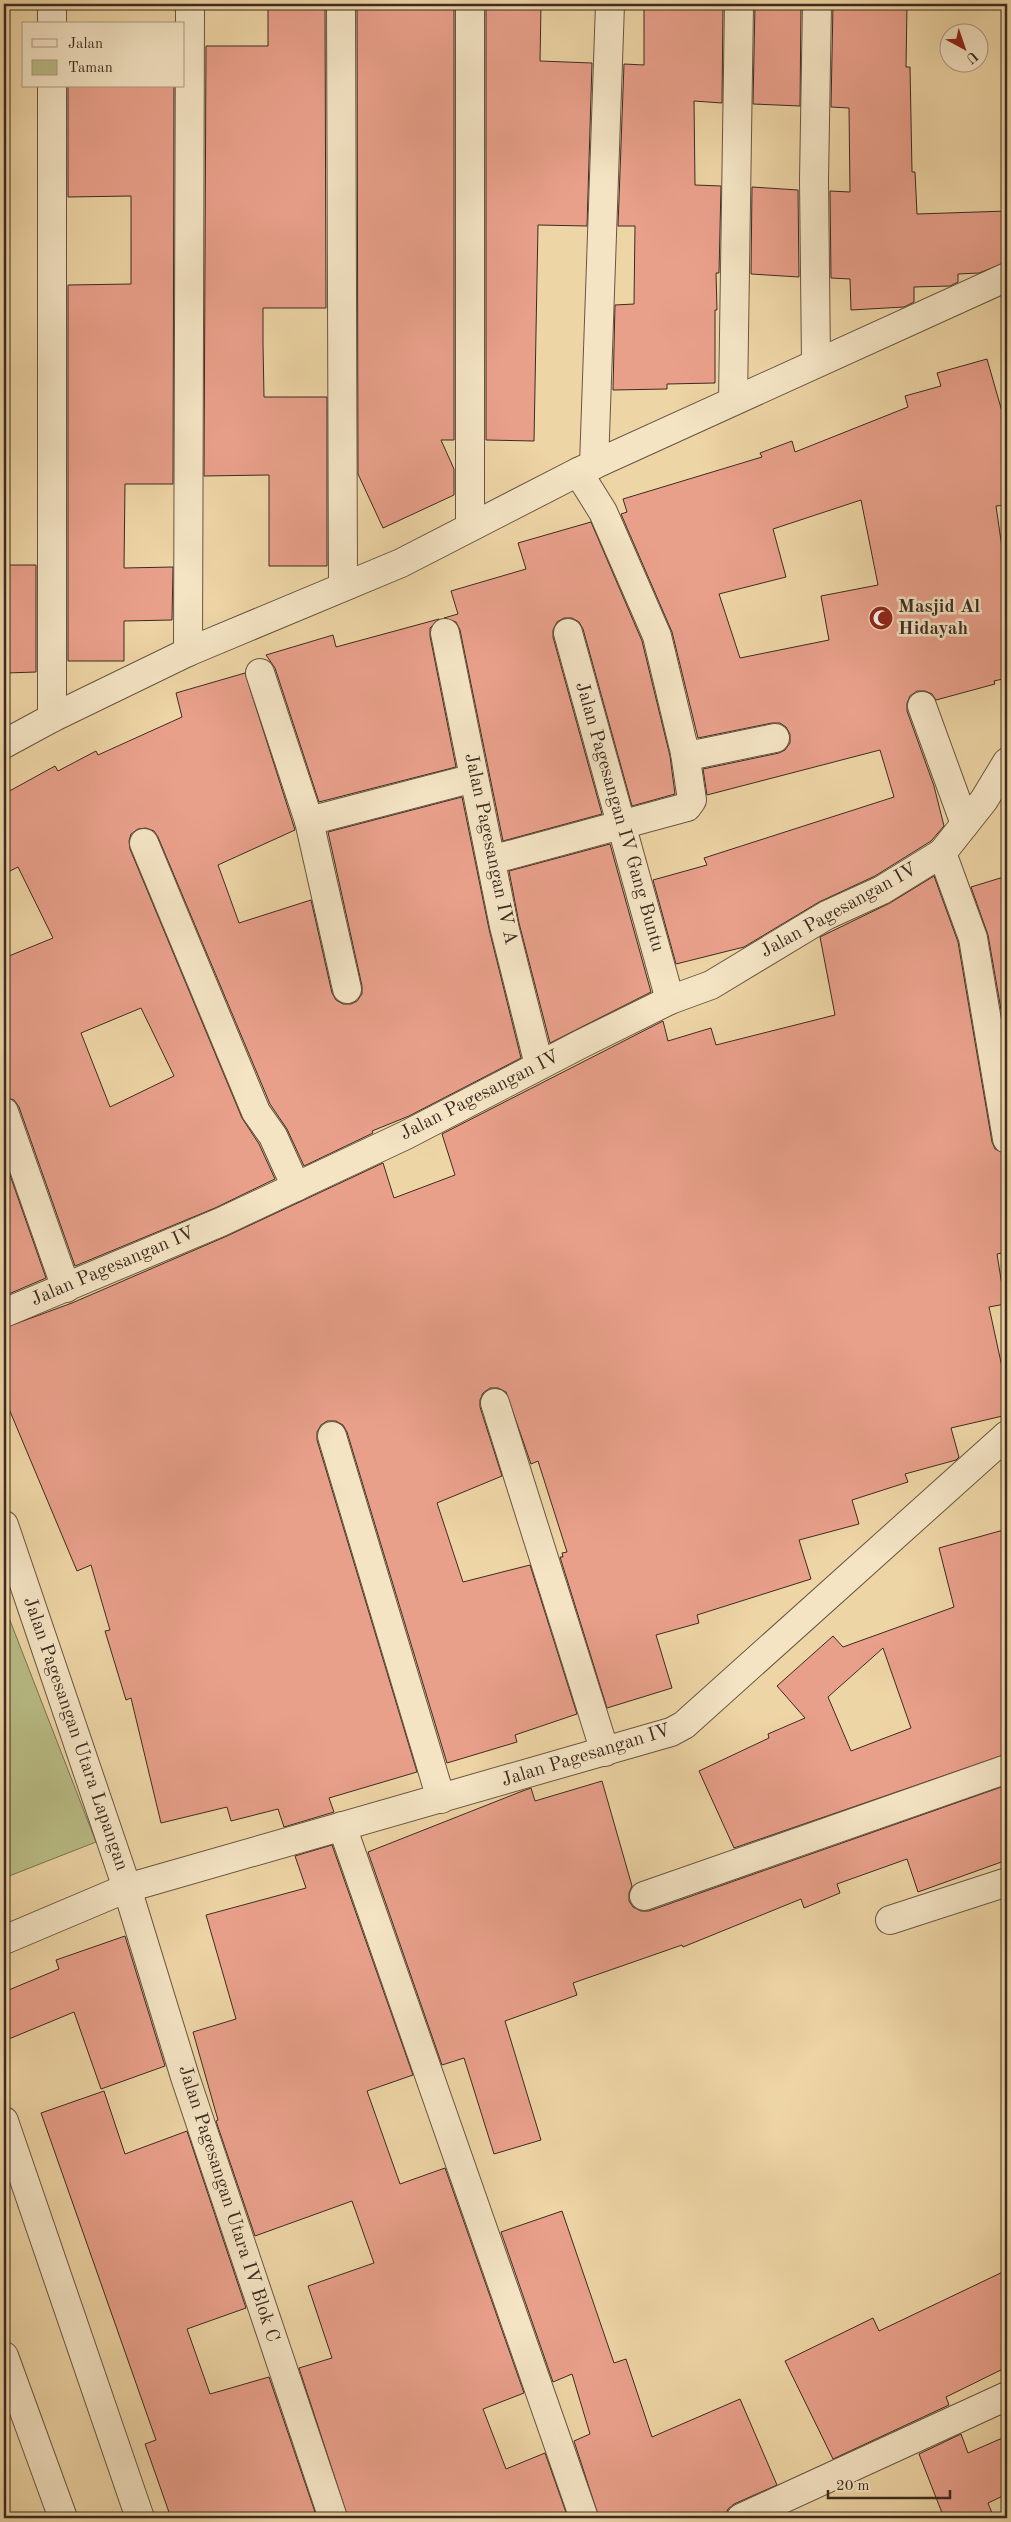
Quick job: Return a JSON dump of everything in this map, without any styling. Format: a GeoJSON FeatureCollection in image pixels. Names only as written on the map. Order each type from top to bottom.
{"type":"FeatureCollection","features":[{"type":"Feature","properties":{"kind":"street"},"geometry":{"type":"LineString","coordinates":[[52,4],[52,22]]}},
{"type":"Feature","properties":{"kind":"street"},"geometry":{"type":"LineString","coordinates":[[188,652],[190,4]]}},
{"type":"Feature","properties":{"kind":"street"},"geometry":{"type":"LineString","coordinates":[[341,4],[343,586]]}},
{"type":"Feature","properties":{"kind":"street"},"geometry":{"type":"LineString","coordinates":[[470,4],[470,526]]}},
{"type":"Feature","properties":{"kind":"street"},"geometry":{"type":"LineString","coordinates":[[491,860],[622,823],[687,807],[692,800],[685,752],[657,636],[585,471],[610,4]]}},
{"type":"Feature","properties":{"kind":"street"},"geometry":{"type":"LineString","coordinates":[[733,401],[739,4]]}},
{"type":"Feature","properties":{"kind":"street"},"geometry":{"type":"LineString","coordinates":[[816,363],[814,180],[817,4]]}},
{"type":"Feature","properties":{"kind":"street"},"geometry":{"type":"LineString","coordinates":[[52,88],[52,718]]}},
{"type":"Feature","properties":{"kind":"street"},"geometry":{"type":"LineString","coordinates":[[4,744],[52,718],[188,652],[401,563],[470,526],[733,401],[1007,277]]}},
{"type":"Feature","properties":{"kind":"street","name":"Jalan Pagesangan IV A"},"geometry":{"type":"LineString","coordinates":[[445,633],[504,926],[540,1065]]}},
{"type":"Feature","properties":{"kind":"street","name":"Jalan Pagesangan IV Gang Buntu"},"geometry":{"type":"LineString","coordinates":[[568,633],[670,1000]]}},
{"type":"Feature","properties":{"kind":"street"},"geometry":{"type":"LineString","coordinates":[[260,673],[310,821],[347,989]]}},
{"type":"Feature","properties":{"kind":"street"},"geometry":{"type":"LineString","coordinates":[[922,706],[965,824]]}},
{"type":"Feature","properties":{"kind":"street"},"geometry":{"type":"LineString","coordinates":[[685,752],[698,754],[775,738]]}},
{"type":"Feature","properties":{"kind":"street","name":"Jalan Pagesangan IV"},"geometry":{"type":"LineString","coordinates":[[4,1313],[66,1288],[296,1187],[406,1135],[670,1000],[711,985],[827,915],[882,890],[942,853],[984,800],[1007,762]]}},
{"type":"Feature","properties":{"kind":"street"},"geometry":{"type":"LineString","coordinates":[[310,821],[474,778]]}},
{"type":"Feature","properties":{"kind":"street"},"geometry":{"type":"LineString","coordinates":[[144,843],[256,1112],[273,1136],[296,1187]]}},
{"type":"Feature","properties":{"kind":"street"},"geometry":{"type":"LineString","coordinates":[[942,853],[973,938],[1007,1139]]}},
{"type":"Feature","properties":{"kind":"street"},"geometry":{"type":"LineString","coordinates":[[4,1112],[66,1288]]}},
{"type":"Feature","properties":{"kind":"street"},"geometry":{"type":"LineString","coordinates":[[495,1403],[605,1752]]}},
{"type":"Feature","properties":{"kind":"street","name":"Jalan Pagesangan IV"},"geometry":{"type":"LineString","coordinates":[[4,1940],[127,1888],[671,1732],[684,1725],[1007,1435]]}},
{"type":"Feature","properties":{"kind":"street"},"geometry":{"type":"LineString","coordinates":[[332,1436],[441,1799]]}},
{"type":"Feature","properties":{"kind":"street","name":"Jalan Pagesangan Utara Lapangan"},"geometry":{"type":"LineString","coordinates":[[4,1525],[127,1888]]}},
{"type":"Feature","properties":{"kind":"street"},"geometry":{"type":"LineString","coordinates":[[644,1896],[1007,1769]]}},
{"type":"Feature","properties":{"kind":"street"},"geometry":{"type":"LineString","coordinates":[[342,1826],[584,2518]]}},
{"type":"Feature","properties":{"kind":"street"},"geometry":{"type":"LineString","coordinates":[[890,1920],[1007,1882]]}},
{"type":"Feature","properties":{"kind":"street","name":"Jalan Pagesangan Utara IV Blok C"},"geometry":{"type":"LineString","coordinates":[[127,1888],[185,2077],[333,2518]]}},
{"type":"Feature","properties":{"kind":"street"},"geometry":{"type":"LineString","coordinates":[[4,2121],[140,2518]]}},
{"type":"Feature","properties":{"kind":"street"},"geometry":{"type":"LineString","coordinates":[[4,2356],[63,2518]]}},
{"type":"Feature","properties":{"kind":"street"},"geometry":{"type":"LineString","coordinates":[[758,2514],[1007,2396]]}},
{"type":"Feature","properties":{"kind":"green space"},"geometry":{"type":"Polygon","coordinates":[[[4,1605],[96,1842],[4,1878],[4,1605]]]}},
{"type":"Feature","properties":{"kind":"building"},"geometry":{"type":"Polygon","coordinates":[[[268,4],[325,4],[326,308],[263,308],[263,344],[264,397],[327,397],[327,566],[269,566],[269,475],[204,476],[206,46],[268,46],[268,4]]]}},
{"type":"Feature","properties":{"kind":"building"},"geometry":{"type":"Polygon","coordinates":[[[357,4],[454,4],[454,440],[441,440],[454,469],[454,495],[383,528],[358,474],[357,4]]]}},
{"type":"Feature","properties":{"kind":"building"},"geometry":{"type":"Polygon","coordinates":[[[486,4],[541,4],[540,61],[592,63],[587,226],[538,225],[534,441],[486,440],[486,4]]]}},
{"type":"Feature","properties":{"kind":"building"},"geometry":{"type":"Polygon","coordinates":[[[644,4],[723,4],[722,103],[694,101],[695,185],[721,186],[719,273],[716,273],[715,383],[667,384],[667,389],[613,390],[615,305],[634,304],[635,226],[618,226],[624,64],[644,65],[644,4]]]}},
{"type":"Feature","properties":{"kind":"building"},"geometry":{"type":"Polygon","coordinates":[[[755,4],[801,4],[800,106],[753,104],[755,4]]]}},
{"type":"Feature","properties":{"kind":"building"},"geometry":{"type":"Polygon","coordinates":[[[833,4],[907,4],[906,67],[910,67],[912,172],[915,172],[917,214],[1007,211],[1007,262],[979,273],[958,274],[958,282],[950,286],[914,287],[914,302],[904,307],[851,310],[850,279],[831,278],[830,191],[850,192],[849,108],[831,107],[833,4]]]}},
{"type":"Feature","properties":{"kind":"building"},"geometry":{"type":"Polygon","coordinates":[[[68,88],[174,88],[173,484],[125,484],[124,568],[173,567],[172,620],[124,621],[124,661],[68,661],[68,285],[131,284],[131,196],[68,197],[68,88]]]}},
{"type":"Feature","properties":{"kind":"building"},"geometry":{"type":"Polygon","coordinates":[[[752,187],[798,190],[799,277],[751,274],[752,187]]]}},
{"type":"Feature","properties":{"kind":"building"},"geometry":{"type":"Polygon","coordinates":[[[987,359],[1007,429],[1007,505],[996,506],[1007,582],[1007,678],[994,681],[995,684],[936,700],[932,694],[925,691],[917,691],[910,696],[907,703],[907,711],[934,786],[944,826],[931,841],[875,876],[819,902],[744,947],[676,964],[653,880],[707,865],[704,858],[894,797],[880,750],[707,795],[703,769],[779,753],[785,750],[790,743],[790,734],[786,727],[780,723],[772,723],[698,738],[672,632],[621,514],[627,512],[623,499],[762,457],[760,453],[792,441],[795,452],[908,407],[905,396],[941,386],[937,373],[987,359]],[[861,500],[773,529],[786,577],[719,594],[740,658],[829,640],[821,596],[878,585],[861,500]]]}},
{"type":"Feature","properties":{"kind":"building"},"geometry":{"type":"Polygon","coordinates":[[[591,522],[642,641],[670,756],[675,794],[632,806],[583,629],[579,622],[572,618],[564,618],[557,622],[553,630],[553,637],[602,814],[503,841],[460,630],[456,622],[444,618],[458,614],[451,591],[526,569],[518,543],[591,522]]]}},
{"type":"Feature","properties":{"kind":"building"},"geometry":{"type":"Polygon","coordinates":[[[4,565],[36,565],[36,672],[6,673],[4,565]]]}},
{"type":"Feature","properties":{"kind":"building"},"geometry":{"type":"Polygon","coordinates":[[[439,619],[430,628],[430,636],[456,767],[319,802],[275,668],[266,655],[333,635],[336,647],[439,619]]]}},
{"type":"Feature","properties":{"kind":"building"},"geometry":{"type":"Polygon","coordinates":[[[245,673],[295,830],[218,865],[239,923],[311,900],[332,993],[336,1000],[343,1004],[351,1004],[357,1001],[362,994],[362,986],[328,832],[462,797],[489,929],[521,1058],[409,1116],[372,1131],[373,1133],[304,1166],[287,1129],[270,1104],[158,837],[154,831],[146,828],[138,829],[131,834],[129,841],[130,849],[242,1118],[259,1144],[275,1179],[215,1208],[75,1266],[19,1107],[14,1100],[4,1097],[4,958],[53,938],[18,867],[4,874],[4,794],[55,766],[58,771],[96,751],[98,755],[182,717],[176,693],[245,673]],[[141,1008],[81,1033],[110,1107],[174,1076],[141,1008]]]}},
{"type":"Feature","properties":{"kind":"building"},"geometry":{"type":"Polygon","coordinates":[[[610,844],[651,992],[550,1043],[519,923],[509,871],[610,844]]]}},
{"type":"Feature","properties":{"kind":"building"},"geometry":{"type":"Polygon","coordinates":[[[934,876],[958,942],[992,1142],[995,1149],[1006,1154],[1007,1161],[1007,1252],[997,1254],[1005,1304],[989,1307],[1007,1390],[1007,1415],[951,1428],[959,1457],[956,1460],[905,1474],[908,1482],[852,1500],[859,1524],[799,1540],[811,1579],[697,1615],[699,1623],[656,1635],[672,1688],[607,1708],[560,1557],[563,1557],[562,1553],[567,1552],[538,1461],[531,1464],[506,1392],[498,1388],[490,1388],[483,1393],[480,1407],[502,1476],[437,1503],[463,1582],[530,1565],[577,1714],[515,1735],[517,1742],[447,1763],[347,1432],[343,1425],[336,1421],[327,1421],[321,1425],[317,1432],[317,1440],[417,1772],[329,1798],[334,1812],[284,1827],[278,1809],[231,1821],[227,1807],[161,1823],[131,1698],[126,1700],[105,1631],[110,1630],[91,1565],[77,1571],[4,1397],[4,1328],[72,1303],[227,1236],[383,1163],[394,1198],[455,1175],[442,1134],[663,1021],[668,1041],[711,1028],[716,1045],[835,1015],[820,937],[890,903],[934,876]]]}},
{"type":"Feature","properties":{"kind":"building"},"geometry":{"type":"Polygon","coordinates":[[[1007,876],[1007,1021],[1003,1021],[988,935],[971,887],[1007,876]]]}},
{"type":"Feature","properties":{"kind":"building"},"geometry":{"type":"Polygon","coordinates":[[[4,1158],[46,1278],[4,1296],[4,1158]]]}},
{"type":"Feature","properties":{"kind":"building"},"geometry":{"type":"Polygon","coordinates":[[[1007,1529],[1007,1754],[734,1848],[699,1771],[769,1738],[768,1734],[805,1718],[777,1686],[833,1636],[843,1647],[954,1607],[939,1548],[1007,1529]],[[883,1648],[828,1697],[851,1751],[911,1728],[883,1648]]]}},
{"type":"Feature","properties":{"kind":"building"},"geometry":{"type":"Polygon","coordinates":[[[602,1781],[632,1886],[629,1893],[629,1901],[633,1907],[641,1911],[649,1911],[1007,1785],[1007,1860],[918,1892],[907,1859],[837,1884],[840,1893],[804,1908],[801,1899],[683,1947],[682,1945],[573,1983],[577,1995],[505,2021],[541,2140],[494,2154],[464,2058],[442,2065],[368,1852],[531,1788],[535,1801],[602,1781]]]}},
{"type":"Feature","properties":{"kind":"building"},"geometry":{"type":"Polygon","coordinates":[[[332,1845],[413,2075],[367,2091],[400,2184],[445,2168],[524,2393],[483,2409],[506,2469],[545,2453],[568,2518],[348,2518],[299,2368],[332,2358],[308,2286],[374,2263],[352,2201],[255,2236],[216,2121],[218,2120],[193,2032],[236,2019],[206,1915],[306,1888],[295,1856],[332,1845]]]}},
{"type":"Feature","properties":{"kind":"building"},"geometry":{"type":"Polygon","coordinates":[[[125,1936],[165,2066],[101,2089],[74,2012],[4,2041],[4,1992],[59,1969],[56,1960],[125,1936]]]}},
{"type":"Feature","properties":{"kind":"building"},"geometry":{"type":"Polygon","coordinates":[[[104,2091],[125,2154],[187,2131],[246,2308],[187,2329],[210,2394],[269,2377],[317,2518],[171,2518],[145,2444],[156,2440],[41,2113],[104,2091]]]}},
{"type":"Feature","properties":{"kind":"building"},"geometry":{"type":"Polygon","coordinates":[[[562,2211],[614,2363],[626,2359],[652,2437],[740,2399],[777,2485],[734,2504],[728,2509],[724,2518],[599,2518],[574,2441],[590,2434],[572,2374],[553,2382],[501,2232],[562,2211]]]}},
{"type":"Feature","properties":{"kind":"building"},"geometry":{"type":"Polygon","coordinates":[[[1007,2270],[1007,2367],[946,2397],[949,2405],[833,2459],[785,2361],[873,2318],[879,2331],[1007,2270]]]}},
{"type":"Feature","properties":{"kind":"building"},"geometry":{"type":"Polygon","coordinates":[[[961,2434],[968,2453],[1007,2436],[1007,2494],[988,2503],[994,2518],[944,2518],[919,2454],[961,2434]]]}},
{"type":"Feature","properties":{"kind":"place","name":"Masjid Al Hidayah"},"geometry":{"type":"Point","coordinates":[881,618]}}]}
